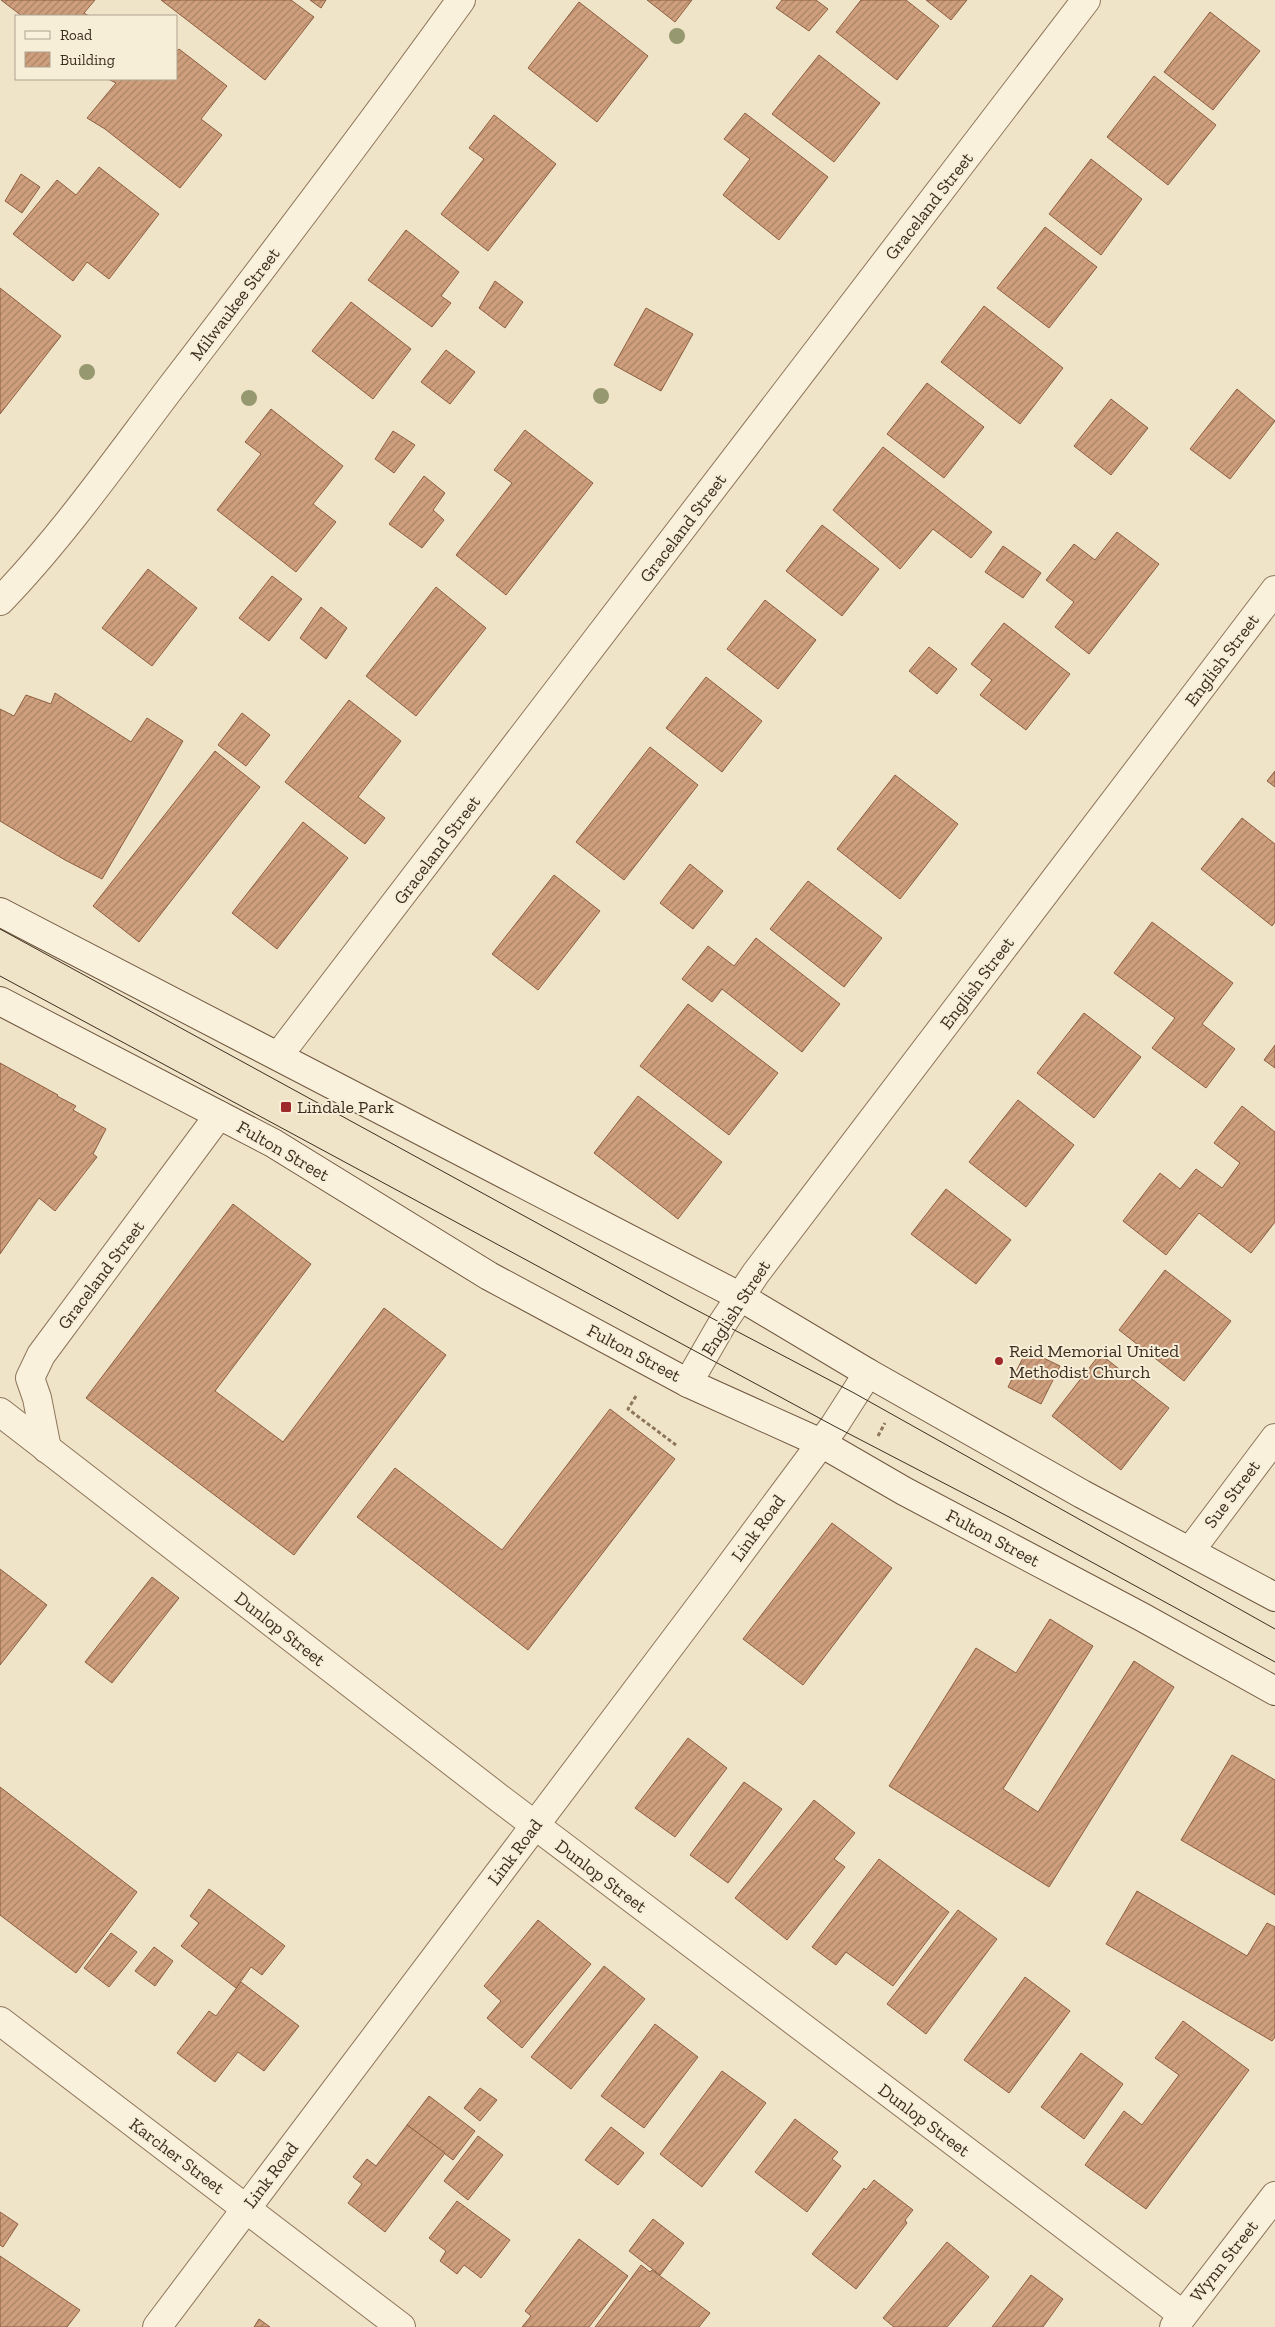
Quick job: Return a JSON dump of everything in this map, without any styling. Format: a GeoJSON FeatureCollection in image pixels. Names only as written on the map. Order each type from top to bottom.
{"type":"FeatureCollection","features":[{"type":"Feature","properties":{"kind":"street","name":"Milwaukee Street"},"geometry":{"type":"LineString","coordinates":[[0,601],[68,521],[340,168],[461,0]]}},
{"type":"Feature","properties":{"kind":"street","name":"Graceland Street"},"geometry":{"type":"LineString","coordinates":[[279,1055],[1086,0]]}},
{"type":"Feature","properties":{"kind":"street","name":"English Street"},"geometry":{"type":"LineString","coordinates":[[688,1383],[739,1296],[1275,590]]}},
{"type":"Feature","properties":{"kind":"street"},"geometry":{"type":"LineString","coordinates":[[0,912],[279,1055],[739,1296],[868,1373],[1082,1494],[1275,1597]]}},
{"type":"Feature","properties":{"kind":"street","name":"Fulton Street"},"geometry":{"type":"LineString","coordinates":[[0,1001],[273,1143],[489,1276],[688,1383],[821,1443],[904,1491],[1142,1617],[1275,1691]]}},
{"type":"Feature","properties":{"kind":"street","name":"Graceland Street"},"geometry":{"type":"LineString","coordinates":[[47,1449],[37,1398],[30,1378],[41,1355],[219,1115]]}},
{"type":"Feature","properties":{"kind":"street","name":"Link Road"},"geometry":{"type":"LineString","coordinates":[[156,2327],[535,1826],[821,1443],[868,1373]]}},
{"type":"Feature","properties":{"kind":"street","name":"Dunlop Street"},"geometry":{"type":"LineString","coordinates":[[0,1412],[1178,2321]]}},
{"type":"Feature","properties":{"kind":"street","name":"Sue Street"},"geometry":{"type":"LineString","coordinates":[[1190,1551],[1275,1438]]}},
{"type":"Feature","properties":{"kind":"street","name":"Karcher Street"},"geometry":{"type":"LineString","coordinates":[[0,2021],[401,2327]]}},
{"type":"Feature","properties":{"kind":"street","name":"Wynn Street"},"geometry":{"type":"LineString","coordinates":[[1178,2321],[1275,2196]]}},
{"type":"Feature","properties":{"kind":"path"},"geometry":{"type":"LineString","coordinates":[[636,1394],[628,1409],[676,1445]]}},
{"type":"Feature","properties":{"kind":"path"},"geometry":{"type":"LineString","coordinates":[[875,1440],[885,1424]]}},
{"type":"Feature","properties":{"kind":"building"},"geometry":{"type":"Polygon","coordinates":[[[1,0],[95,0],[84,13],[87,15],[21,15],[1,0]]]}},
{"type":"Feature","properties":{"kind":"building"},"geometry":{"type":"Polygon","coordinates":[[[161,0],[291,0],[314,17],[265,80],[161,0]]]}},
{"type":"Feature","properties":{"kind":"building"},"geometry":{"type":"Polygon","coordinates":[[[310,0],[326,0],[321,8],[310,0]]]}},
{"type":"Feature","properties":{"kind":"building"},"geometry":{"type":"Polygon","coordinates":[[[647,0],[692,0],[675,22],[647,0]]]}},
{"type":"Feature","properties":{"kind":"building"},"geometry":{"type":"Polygon","coordinates":[[[782,0],[816,0],[828,9],[809,31],[776,8],[782,0]]]}},
{"type":"Feature","properties":{"kind":"building"},"geometry":{"type":"Polygon","coordinates":[[[861,0],[906,0],[939,26],[897,80],[836,32],[861,0]]]}},
{"type":"Feature","properties":{"kind":"building"},"geometry":{"type":"Polygon","coordinates":[[[926,0],[967,0],[951,20],[926,0]]]}},
{"type":"Feature","properties":{"kind":"building"},"geometry":{"type":"Polygon","coordinates":[[[579,2],[648,56],[597,122],[528,68],[579,2]]]}},
{"type":"Feature","properties":{"kind":"building"},"geometry":{"type":"Polygon","coordinates":[[[1210,12],[1260,51],[1213,110],[1164,72],[1210,12]]]}},
{"type":"Feature","properties":{"kind":"building"},"geometry":{"type":"Polygon","coordinates":[[[178,50],[227,86],[201,119],[222,135],[180,188],[105,129],[87,118],[116,83],[110,80],[178,80],[178,50]]]}},
{"type":"Feature","properties":{"kind":"building"},"geometry":{"type":"Polygon","coordinates":[[[819,55],[880,103],[834,162],[772,114],[819,55]]]}},
{"type":"Feature","properties":{"kind":"building"},"geometry":{"type":"Polygon","coordinates":[[[1154,76],[1216,125],[1168,185],[1107,137],[1154,76]]]}},
{"type":"Feature","properties":{"kind":"building"},"geometry":{"type":"Polygon","coordinates":[[[745,113],[828,177],[779,240],[723,195],[750,159],[724,139],[745,113]]]}},
{"type":"Feature","properties":{"kind":"building"},"geometry":{"type":"Polygon","coordinates":[[[494,115],[556,164],[488,251],[441,214],[484,159],[469,148],[494,115]]]}},
{"type":"Feature","properties":{"kind":"building"},"geometry":{"type":"Polygon","coordinates":[[[1091,159],[1142,199],[1101,255],[1049,214],[1091,159]]]}},
{"type":"Feature","properties":{"kind":"building"},"geometry":{"type":"Polygon","coordinates":[[[99,167],[159,214],[109,279],[87,262],[73,281],[13,234],[57,180],[76,195],[99,167]]]}},
{"type":"Feature","properties":{"kind":"building"},"geometry":{"type":"Polygon","coordinates":[[[21,174],[40,187],[22,213],[5,201],[21,174]]]}},
{"type":"Feature","properties":{"kind":"building"},"geometry":{"type":"Polygon","coordinates":[[[1045,227],[1097,267],[1049,328],[997,288],[1045,227]]]}},
{"type":"Feature","properties":{"kind":"building"},"geometry":{"type":"Polygon","coordinates":[[[406,230],[459,272],[441,296],[451,303],[432,327],[368,280],[406,230]]]}},
{"type":"Feature","properties":{"kind":"building"},"geometry":{"type":"Polygon","coordinates":[[[495,281],[523,302],[505,328],[479,308],[495,281]]]}},
{"type":"Feature","properties":{"kind":"building"},"geometry":{"type":"Polygon","coordinates":[[[0,288],[61,336],[0,414],[0,288]]]}},
{"type":"Feature","properties":{"kind":"building"},"geometry":{"type":"Polygon","coordinates":[[[351,302],[411,349],[373,399],[312,351],[351,302]]]}},
{"type":"Feature","properties":{"kind":"building"},"geometry":{"type":"Polygon","coordinates":[[[984,306],[1063,368],[1020,424],[941,362],[984,306]]]}},
{"type":"Feature","properties":{"kind":"building"},"geometry":{"type":"Polygon","coordinates":[[[646,308],[693,334],[661,391],[614,365],[646,308]]]}},
{"type":"Feature","properties":{"kind":"building"},"geometry":{"type":"Polygon","coordinates":[[[446,350],[475,372],[450,404],[421,382],[446,350]]]}},
{"type":"Feature","properties":{"kind":"building"},"geometry":{"type":"Polygon","coordinates":[[[927,383],[984,427],[944,478],[887,434],[927,383]]]}},
{"type":"Feature","properties":{"kind":"building"},"geometry":{"type":"Polygon","coordinates":[[[1237,389],[1275,421],[1230,479],[1190,449],[1237,389]]]}},
{"type":"Feature","properties":{"kind":"building"},"geometry":{"type":"Polygon","coordinates":[[[1111,399],[1148,428],[1111,475],[1074,446],[1111,399]]]}},
{"type":"Feature","properties":{"kind":"building"},"geometry":{"type":"Polygon","coordinates":[[[271,409],[343,466],[313,504],[336,522],[296,572],[217,510],[261,454],[245,442],[271,409]]]}},
{"type":"Feature","properties":{"kind":"building"},"geometry":{"type":"Polygon","coordinates":[[[525,430],[593,483],[506,595],[456,555],[512,483],[494,470],[525,430]]]}},
{"type":"Feature","properties":{"kind":"building"},"geometry":{"type":"Polygon","coordinates":[[[393,431],[415,445],[394,473],[375,459],[393,431]]]}},
{"type":"Feature","properties":{"kind":"building"},"geometry":{"type":"Polygon","coordinates":[[[883,447],[992,532],[971,558],[933,529],[900,569],[833,510],[883,447]]]}},
{"type":"Feature","properties":{"kind":"building"},"geometry":{"type":"Polygon","coordinates":[[[424,476],[445,493],[433,510],[444,520],[422,548],[389,524],[424,476]]]}},
{"type":"Feature","properties":{"kind":"building"},"geometry":{"type":"Polygon","coordinates":[[[822,525],[879,569],[842,616],[786,571],[822,525]]]}},
{"type":"Feature","properties":{"kind":"building"},"geometry":{"type":"Polygon","coordinates":[[[1117,532],[1159,564],[1089,654],[1055,627],[1074,602],[1046,580],[1074,544],[1095,560],[1117,532]]]}},
{"type":"Feature","properties":{"kind":"building"},"geometry":{"type":"Polygon","coordinates":[[[1003,546],[1041,573],[1023,598],[985,572],[1003,546]]]}},
{"type":"Feature","properties":{"kind":"building"},"geometry":{"type":"Polygon","coordinates":[[[148,569],[197,608],[152,666],[102,628],[148,569]]]}},
{"type":"Feature","properties":{"kind":"building"},"geometry":{"type":"Polygon","coordinates":[[[272,576],[302,599],[269,641],[239,618],[272,576]]]}},
{"type":"Feature","properties":{"kind":"building"},"geometry":{"type":"Polygon","coordinates":[[[436,587],[486,628],[416,716],[366,676],[436,587]]]}},
{"type":"Feature","properties":{"kind":"building"},"geometry":{"type":"Polygon","coordinates":[[[765,600],[816,640],[778,689],[727,649],[765,600]]]}},
{"type":"Feature","properties":{"kind":"building"},"geometry":{"type":"Polygon","coordinates":[[[321,607],[347,628],[326,659],[300,638],[321,607]]]}},
{"type":"Feature","properties":{"kind":"building"},"geometry":{"type":"Polygon","coordinates":[[[1004,623],[1070,674],[1026,730],[980,695],[992,680],[971,664],[1004,623]]]}},
{"type":"Feature","properties":{"kind":"building"},"geometry":{"type":"Polygon","coordinates":[[[929,647],[957,669],[937,694],[909,671],[929,647]]]}},
{"type":"Feature","properties":{"kind":"building"},"geometry":{"type":"Polygon","coordinates":[[[706,677],[762,721],[722,772],[666,728],[706,677]]]}},
{"type":"Feature","properties":{"kind":"building"},"geometry":{"type":"Polygon","coordinates":[[[55,693],[131,742],[147,718],[183,741],[102,879],[65,860],[0,821],[0,709],[14,716],[26,695],[51,704],[55,693]]]}},
{"type":"Feature","properties":{"kind":"building"},"geometry":{"type":"Polygon","coordinates":[[[349,700],[401,741],[358,797],[385,818],[365,844],[285,782],[349,700]]]}},
{"type":"Feature","properties":{"kind":"building"},"geometry":{"type":"Polygon","coordinates":[[[242,713],[270,735],[246,766],[218,745],[242,713]]]}},
{"type":"Feature","properties":{"kind":"building"},"geometry":{"type":"Polygon","coordinates":[[[650,747],[698,785],[624,880],[576,842],[650,747]]]}},
{"type":"Feature","properties":{"kind":"building"},"geometry":{"type":"Polygon","coordinates":[[[215,751],[260,787],[139,942],[93,906],[215,751]]]}},
{"type":"Feature","properties":{"kind":"building"},"geometry":{"type":"Polygon","coordinates":[[[1275,771],[1275,787],[1267,781],[1275,771]]]}},
{"type":"Feature","properties":{"kind":"building"},"geometry":{"type":"Polygon","coordinates":[[[895,775],[958,824],[900,899],[837,849],[895,775]]]}},
{"type":"Feature","properties":{"kind":"building"},"geometry":{"type":"Polygon","coordinates":[[[1242,818],[1275,844],[1275,922],[1272,926],[1201,869],[1242,818]]]}},
{"type":"Feature","properties":{"kind":"building"},"geometry":{"type":"Polygon","coordinates":[[[303,822],[348,858],[277,949],[232,913],[303,822]]]}},
{"type":"Feature","properties":{"kind":"building"},"geometry":{"type":"Polygon","coordinates":[[[690,864],[723,891],[693,929],[660,903],[690,864]]]}},
{"type":"Feature","properties":{"kind":"building"},"geometry":{"type":"Polygon","coordinates":[[[554,875],[600,911],[538,990],[492,954],[554,875]]]}},
{"type":"Feature","properties":{"kind":"building"},"geometry":{"type":"Polygon","coordinates":[[[808,881],[882,938],[844,987],[770,929],[808,881]]]}},
{"type":"Feature","properties":{"kind":"building"},"geometry":{"type":"Polygon","coordinates":[[[1152,922],[1233,983],[1202,1024],[1235,1049],[1206,1088],[1152,1048],[1175,1018],[1114,973],[1152,922]]]}},
{"type":"Feature","properties":{"kind":"building"},"geometry":{"type":"Polygon","coordinates":[[[756,938],[840,1004],[802,1052],[722,989],[712,1002],[682,979],[708,946],[734,966],[756,938]]]}},
{"type":"Feature","properties":{"kind":"building"},"geometry":{"type":"Polygon","coordinates":[[[688,1004],[778,1073],[729,1135],[640,1066],[688,1004]]]}},
{"type":"Feature","properties":{"kind":"building"},"geometry":{"type":"Polygon","coordinates":[[[1084,1013],[1141,1057],[1094,1118],[1037,1073],[1084,1013]]]}},
{"type":"Feature","properties":{"kind":"building"},"geometry":{"type":"Polygon","coordinates":[[[1275,1045],[1275,1068],[1264,1060],[1275,1045]]]}},
{"type":"Feature","properties":{"kind":"building"},"geometry":{"type":"Polygon","coordinates":[[[0,1063],[76,1106],[73,1110],[106,1129],[93,1154],[97,1157],[55,1211],[39,1198],[0,1254],[0,1063]]]}},
{"type":"Feature","properties":{"kind":"building"},"geometry":{"type":"Polygon","coordinates":[[[638,1096],[722,1162],[678,1219],[594,1153],[638,1096]]]}},
{"type":"Feature","properties":{"kind":"building"},"geometry":{"type":"Polygon","coordinates":[[[1018,1100],[1074,1145],[1026,1207],[969,1162],[1018,1100]]]}},
{"type":"Feature","properties":{"kind":"building"},"geometry":{"type":"Polygon","coordinates":[[[1242,1106],[1275,1132],[1275,1222],[1251,1253],[1199,1213],[1166,1255],[1123,1221],[1160,1173],[1180,1189],[1196,1169],[1222,1188],[1240,1163],[1214,1143],[1242,1106]]]}},
{"type":"Feature","properties":{"kind":"building"},"geometry":{"type":"Polygon","coordinates":[[[946,1189],[1011,1240],[976,1284],[911,1234],[946,1189]]]}},
{"type":"Feature","properties":{"kind":"building"},"geometry":{"type":"Polygon","coordinates":[[[233,1204],[311,1264],[215,1391],[283,1442],[384,1308],[446,1355],[294,1555],[86,1398],[233,1204]]]}},
{"type":"Feature","properties":{"kind":"building"},"geometry":{"type":"Polygon","coordinates":[[[1165,1270],[1231,1321],[1184,1381],[1119,1330],[1165,1270]]]}},
{"type":"Feature","properties":{"kind":"building"},"geometry":{"type":"Polygon","coordinates":[[[1027,1350],[1060,1366],[1041,1404],[1008,1387],[1027,1350]]]}},
{"type":"Feature","properties":{"kind":"building"},"geometry":{"type":"Polygon","coordinates":[[[1100,1354],[1169,1408],[1121,1470],[1052,1416],[1100,1354]]]}},
{"type":"Feature","properties":{"kind":"building"},"geometry":{"type":"Polygon","coordinates":[[[610,1409],[675,1459],[528,1650],[357,1517],[395,1468],[502,1550],[610,1409]]]}},
{"type":"Feature","properties":{"kind":"building"},"geometry":{"type":"Polygon","coordinates":[[[832,1523],[892,1568],[803,1685],[743,1639],[832,1523]]]}},
{"type":"Feature","properties":{"kind":"building"},"geometry":{"type":"Polygon","coordinates":[[[0,1569],[47,1605],[0,1665],[0,1569]]]}},
{"type":"Feature","properties":{"kind":"building"},"geometry":{"type":"Polygon","coordinates":[[[152,1577],[179,1598],[112,1683],[85,1662],[152,1577]]]}},
{"type":"Feature","properties":{"kind":"building"},"geometry":{"type":"Polygon","coordinates":[[[1050,1619],[1093,1646],[1003,1789],[1038,1812],[1134,1661],[1174,1687],[1049,1887],[889,1786],[976,1648],[1016,1673],[1050,1619]]]}},
{"type":"Feature","properties":{"kind":"building"},"geometry":{"type":"Polygon","coordinates":[[[688,1738],[727,1768],[675,1837],[635,1808],[688,1738]]]}},
{"type":"Feature","properties":{"kind":"building"},"geometry":{"type":"Polygon","coordinates":[[[1232,1755],[1275,1780],[1275,1895],[1181,1840],[1232,1755]]]}},
{"type":"Feature","properties":{"kind":"building"},"geometry":{"type":"Polygon","coordinates":[[[744,1782],[782,1809],[728,1883],[690,1855],[744,1782]]]}},
{"type":"Feature","properties":{"kind":"building"},"geometry":{"type":"Polygon","coordinates":[[[0,1787],[137,1892],[76,1973],[0,1915],[0,1787]]]}},
{"type":"Feature","properties":{"kind":"building"},"geometry":{"type":"Polygon","coordinates":[[[814,1800],[855,1833],[834,1859],[845,1867],[787,1940],[735,1898],[814,1800]]]}},
{"type":"Feature","properties":{"kind":"building"},"geometry":{"type":"Polygon","coordinates":[[[879,1859],[949,1912],[893,1986],[846,1952],[836,1965],[812,1947],[879,1859]]]}},
{"type":"Feature","properties":{"kind":"building"},"geometry":{"type":"Polygon","coordinates":[[[209,1889],[285,1946],[262,1975],[251,1967],[236,1988],[181,1946],[199,1923],[190,1916],[209,1889]]]}},
{"type":"Feature","properties":{"kind":"building"},"geometry":{"type":"Polygon","coordinates":[[[1137,1891],[1247,1956],[1267,1923],[1275,1927],[1275,2037],[1272,2041],[1106,1944],[1137,1891]]]}},
{"type":"Feature","properties":{"kind":"building"},"geometry":{"type":"Polygon","coordinates":[[[958,1910],[997,1939],[926,2034],[887,2004],[958,1910]]]}},
{"type":"Feature","properties":{"kind":"building"},"geometry":{"type":"Polygon","coordinates":[[[538,1920],[591,1964],[522,2048],[487,2018],[501,2001],[484,1986],[538,1920]]]}},
{"type":"Feature","properties":{"kind":"building"},"geometry":{"type":"Polygon","coordinates":[[[111,1933],[137,1952],[109,1987],[84,1968],[111,1933]]]}},
{"type":"Feature","properties":{"kind":"building"},"geometry":{"type":"Polygon","coordinates":[[[154,1947],[173,1961],[155,1986],[135,1971],[154,1947]]]}},
{"type":"Feature","properties":{"kind":"building"},"geometry":{"type":"Polygon","coordinates":[[[604,1966],[645,1999],[571,2089],[531,2057],[604,1966]]]}},
{"type":"Feature","properties":{"kind":"building"},"geometry":{"type":"Polygon","coordinates":[[[1025,1977],[1070,2011],[1009,2093],[964,2060],[1025,1977]]]}},
{"type":"Feature","properties":{"kind":"building"},"geometry":{"type":"Polygon","coordinates":[[[241,1982],[299,2026],[264,2071],[238,2052],[215,2082],[177,2053],[209,2011],[216,2016],[241,1982]]]}},
{"type":"Feature","properties":{"kind":"building"},"geometry":{"type":"Polygon","coordinates":[[[1183,2021],[1249,2070],[1146,2209],[1085,2165],[1124,2111],[1142,2125],[1179,2075],[1155,2058],[1183,2021]]]}},
{"type":"Feature","properties":{"kind":"building"},"geometry":{"type":"Polygon","coordinates":[[[655,2024],[698,2057],[644,2128],[601,2096],[655,2024]]]}},
{"type":"Feature","properties":{"kind":"building"},"geometry":{"type":"Polygon","coordinates":[[[1081,2053],[1123,2084],[1084,2139],[1041,2107],[1081,2053]]]}},
{"type":"Feature","properties":{"kind":"building"},"geometry":{"type":"Polygon","coordinates":[[[722,2071],[766,2103],[702,2187],[660,2154],[722,2071]]]}},
{"type":"Feature","properties":{"kind":"building"},"geometry":{"type":"Polygon","coordinates":[[[480,2088],[497,2100],[480,2121],[464,2108],[480,2088]]]}},
{"type":"Feature","properties":{"kind":"building"},"geometry":{"type":"Polygon","coordinates":[[[429,2096],[475,2131],[453,2160],[407,2125],[429,2096]]]}},
{"type":"Feature","properties":{"kind":"building"},"geometry":{"type":"Polygon","coordinates":[[[795,2119],[838,2152],[832,2159],[841,2166],[807,2212],[755,2172],[795,2119]]]}},
{"type":"Feature","properties":{"kind":"building"},"geometry":{"type":"Polygon","coordinates":[[[407,2125],[445,2153],[385,2232],[348,2203],[362,2184],[353,2177],[367,2159],[376,2166],[407,2125]]]}},
{"type":"Feature","properties":{"kind":"building"},"geometry":{"type":"Polygon","coordinates":[[[611,2127],[644,2153],[618,2185],[585,2160],[611,2127]]]}},
{"type":"Feature","properties":{"kind":"building"},"geometry":{"type":"Polygon","coordinates":[[[478,2136],[503,2155],[468,2200],[444,2181],[478,2136]]]}},
{"type":"Feature","properties":{"kind":"building"},"geometry":{"type":"Polygon","coordinates":[[[874,2180],[913,2210],[905,2220],[907,2223],[856,2289],[812,2254],[864,2188],[866,2190],[874,2180]]]}},
{"type":"Feature","properties":{"kind":"building"},"geometry":{"type":"Polygon","coordinates":[[[457,2201],[510,2240],[481,2278],[464,2265],[457,2274],[440,2261],[446,2251],[429,2238],[457,2201]]]}},
{"type":"Feature","properties":{"kind":"building"},"geometry":{"type":"Polygon","coordinates":[[[0,2212],[18,2224],[3,2247],[0,2245],[0,2212]]]}},
{"type":"Feature","properties":{"kind":"building"},"geometry":{"type":"Polygon","coordinates":[[[653,2219],[684,2243],[660,2275],[629,2251],[653,2219]]]}},
{"type":"Feature","properties":{"kind":"building"},"geometry":{"type":"Polygon","coordinates":[[[579,2239],[628,2276],[589,2327],[522,2327],[531,2316],[525,2311],[579,2239]]]}},
{"type":"Feature","properties":{"kind":"building"},"geometry":{"type":"Polygon","coordinates":[[[947,2242],[989,2277],[947,2327],[894,2327],[883,2318],[947,2242]]]}},
{"type":"Feature","properties":{"kind":"building"},"geometry":{"type":"Polygon","coordinates":[[[0,2256],[80,2310],[67,2327],[0,2327],[0,2256]]]}},
{"type":"Feature","properties":{"kind":"building"},"geometry":{"type":"Polygon","coordinates":[[[641,2265],[650,2272],[652,2270],[710,2313],[699,2327],[595,2327],[641,2265]]]}},
{"type":"Feature","properties":{"kind":"building"},"geometry":{"type":"Polygon","coordinates":[[[1031,2275],[1063,2299],[1043,2327],[992,2327],[1031,2275]]]}},
{"type":"Feature","properties":{"kind":"building"},"geometry":{"type":"Polygon","coordinates":[[[259,2319],[270,2327],[254,2327],[259,2319]]]}},
{"type":"Feature","properties":{"kind":"tram line"},"geometry":{"type":"LineString","coordinates":[[0,929],[685,1304],[854,1393],[1275,1629]]}},
{"type":"Feature","properties":{"kind":"tram line"},"geometry":{"type":"LineString","coordinates":[[0,976],[834,1426],[1009,1517],[1275,1662]]}},
{"type":"Feature","properties":{"kind":"place","name":"Lindale Park"},"geometry":{"type":"Point","coordinates":[286,1107]}},
{"type":"Feature","properties":{"kind":"place","name":"Reid Memorial United Methodist Church"},"geometry":{"type":"Point","coordinates":[999,1361]}}]}
